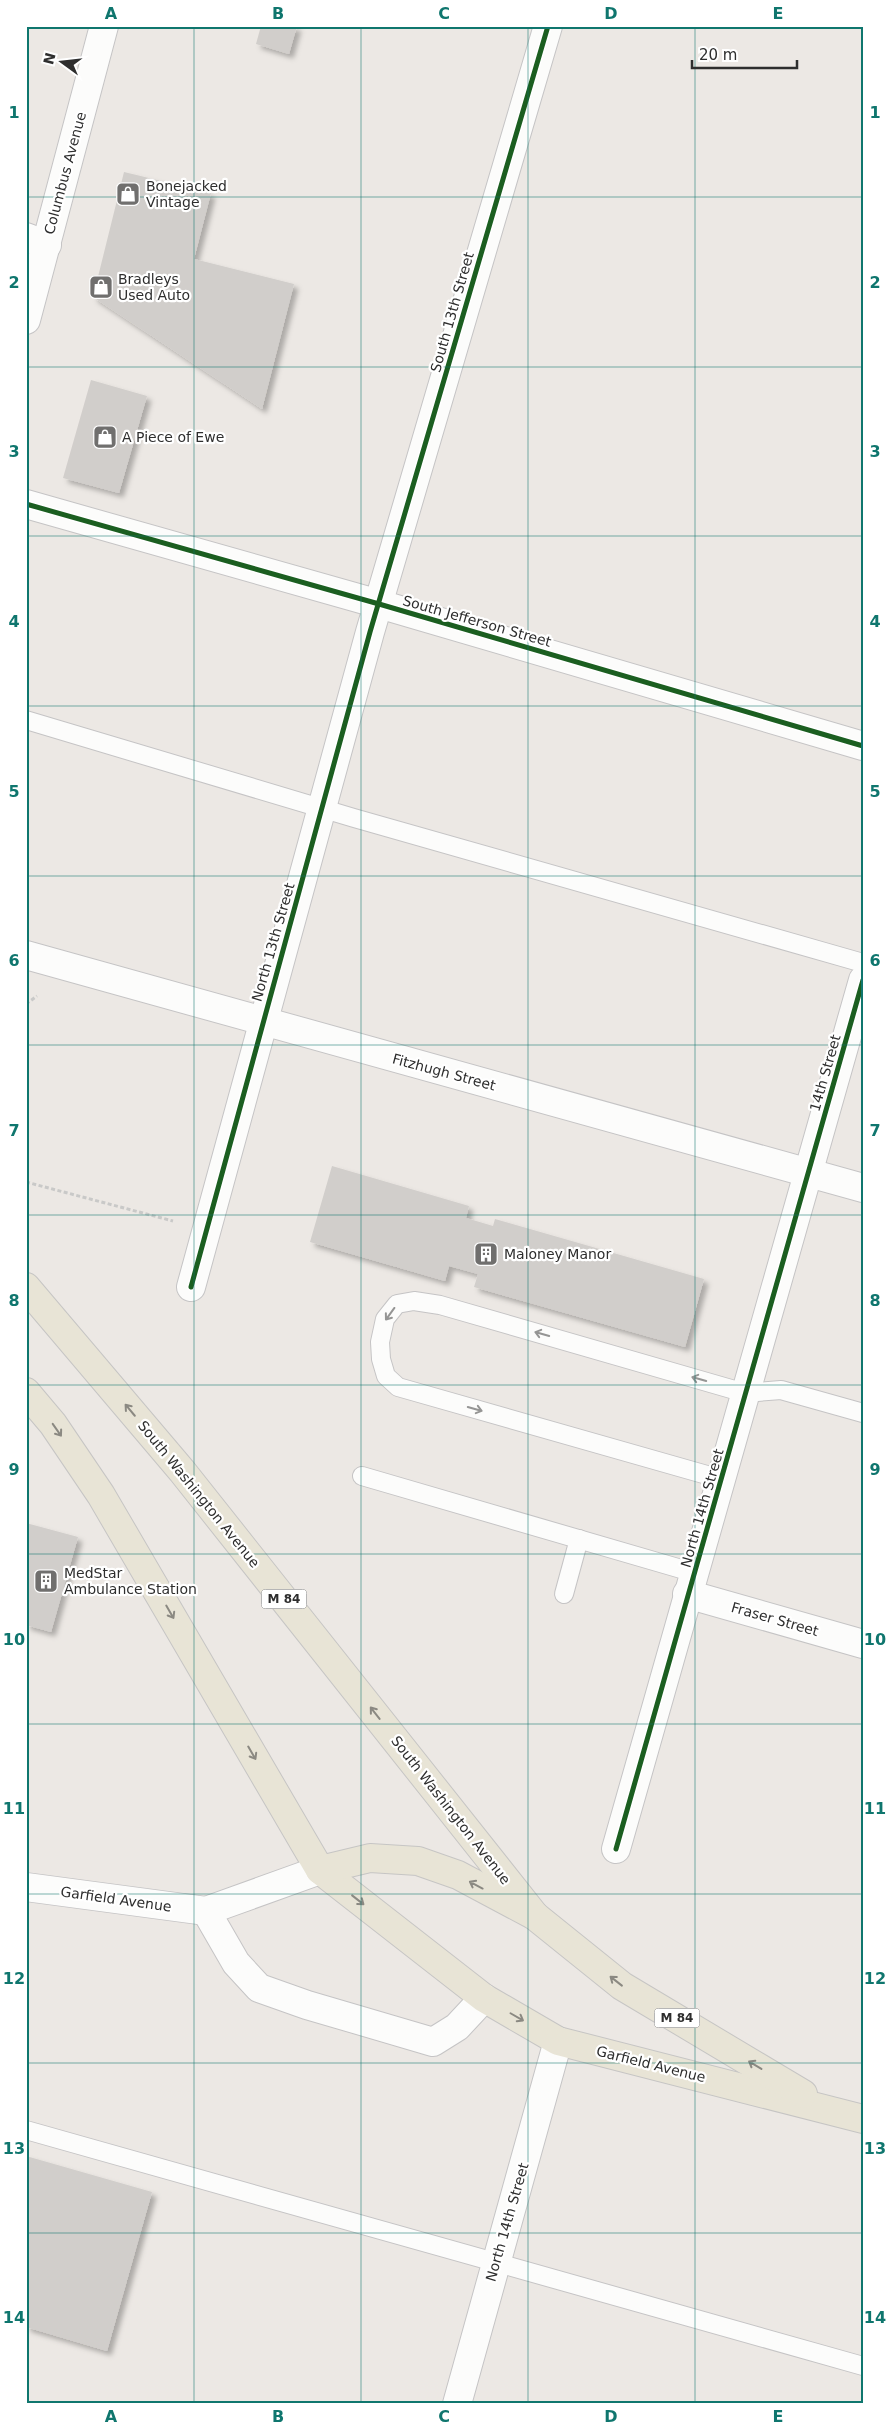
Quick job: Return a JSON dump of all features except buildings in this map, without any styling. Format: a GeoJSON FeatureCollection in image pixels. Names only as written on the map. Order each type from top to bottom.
{"type":"FeatureCollection","features":[{"type":"Feature","properties":{"kind":"main road","name":"South Washington Avenue"},"geometry":{"type":"LineString","coordinates":[[26,1286],[182,1471],[535,1916]]}},
{"type":"Feature","properties":{"kind":"main road","name":"M 84"},"geometry":{"type":"LineString","coordinates":[[26,1392],[53,1424],[101,1495],[320,1870]]}},
{"type":"Feature","properties":{"kind":"main road"},"geometry":{"type":"LineString","coordinates":[[320,1870],[370,1858],[418,1861],[458,1875],[535,1916]]}},
{"type":"Feature","properties":{"kind":"main road","name":"Garfield Avenue"},"geometry":{"type":"LineString","coordinates":[[320,1870],[484,1998],[558,2041],[863,2118]]}},
{"type":"Feature","properties":{"kind":"main road","name":"Garfield Avenue"},"geometry":{"type":"LineString","coordinates":[[535,1916],[622,1986],[826,2108]]}},
{"type":"Feature","properties":{"kind":"street","name":"Columbus Avenue"},"geometry":{"type":"LineString","coordinates":[[26,320],[36,241],[104,26]]}},
{"type":"Feature","properties":{"kind":"street","name":"South 13th Street"},"geometry":{"type":"LineString","coordinates":[[379,604],[548,26]]}},
{"type":"Feature","properties":{"kind":"street","name":"South Jefferson Street"},"geometry":{"type":"LineString","coordinates":[[26,504],[379,604],[863,746]]}},
{"type":"Feature","properties":{"kind":"street","name":"North 13th Street"},"geometry":{"type":"LineString","coordinates":[[191,1287],[379,604]]}},
{"type":"Feature","properties":{"kind":"street","name":"Fitzhugh Street"},"geometry":{"type":"LineString","coordinates":[[26,955],[863,1188]]}},
{"type":"Feature","properties":{"kind":"street","name":"14th Street"},"geometry":{"type":"LineString","coordinates":[[809,1172],[863,980]]}},
{"type":"Feature","properties":{"kind":"street","name":"North 14th Street"},"geometry":{"type":"LineString","coordinates":[[616,1849],[809,1172]]}},
{"type":"Feature","properties":{"kind":"street","name":"Fraser Street"},"geometry":{"type":"LineString","coordinates":[[691,1583],[863,1644]]}},
{"type":"Feature","properties":{"kind":"street","name":"Garfield Avenue"},"geometry":{"type":"LineString","coordinates":[[26,1888],[206,1911],[320,1870]]}},
{"type":"Feature","properties":{"kind":"street"},"geometry":{"type":"LineString","coordinates":[[206,1911],[236,1962],[259,1988],[307,2006],[432,2042],[457,2027],[484,1998]]}},
{"type":"Feature","properties":{"kind":"street","name":"North 14th Street"},"geometry":{"type":"LineString","coordinates":[[457,2404],[558,2041]]}},
{"type":"Feature","properties":{"kind":"lane"},"geometry":{"type":"LineString","coordinates":[[26,720],[323,808],[863,962]]}},
{"type":"Feature","properties":{"kind":"lane"},"geometry":{"type":"LineString","coordinates":[[721,1479],[398,1387],[386,1376],[381,1359],[380,1342],[385,1319],[397,1304],[414,1301],[440,1305],[746,1393],[781,1390],[863,1414]]}},
{"type":"Feature","properties":{"kind":"lane"},"geometry":{"type":"LineString","coordinates":[[362,1476],[579,1539],[691,1583]]}},
{"type":"Feature","properties":{"kind":"lane"},"geometry":{"type":"LineString","coordinates":[[564,1594],[579,1539]]}},
{"type":"Feature","properties":{"kind":"lane"},"geometry":{"type":"LineString","coordinates":[[26,2130],[863,2366]]}},
{"type":"Feature","properties":{"kind":"path"},"geometry":{"type":"LineString","coordinates":[[26,1004],[37,996]]}},
{"type":"Feature","properties":{"kind":"path"},"geometry":{"type":"LineString","coordinates":[[26,1182],[173,1220]]}},
{"type":"Feature","properties":{"kind":"cycle path"},"geometry":{"type":"LineString","coordinates":[[191,1287],[370,632],[548,26]]}},
{"type":"Feature","properties":{"kind":"cycle path"},"geometry":{"type":"LineString","coordinates":[[26,504],[379,604],[863,746]]}},
{"type":"Feature","properties":{"kind":"cycle path"},"geometry":{"type":"LineString","coordinates":[[616,1849],[863,980]]}},
{"type":"Feature","properties":{"kind":"place","name":"Bonejacked Vintage"},"geometry":{"type":"Point","coordinates":[128,194]}},
{"type":"Feature","properties":{"kind":"place","name":"Bradleys Used Auto"},"geometry":{"type":"Point","coordinates":[101,287]}},
{"type":"Feature","properties":{"kind":"place","name":"A Piece of Ewe"},"geometry":{"type":"Point","coordinates":[105,437]}},
{"type":"Feature","properties":{"kind":"place","name":"Maloney Manor"},"geometry":{"type":"Point","coordinates":[486,1254]}},
{"type":"Feature","properties":{"kind":"place","name":"MedStar Ambulance Station"},"geometry":{"type":"Point","coordinates":[46,1581]}}]}
